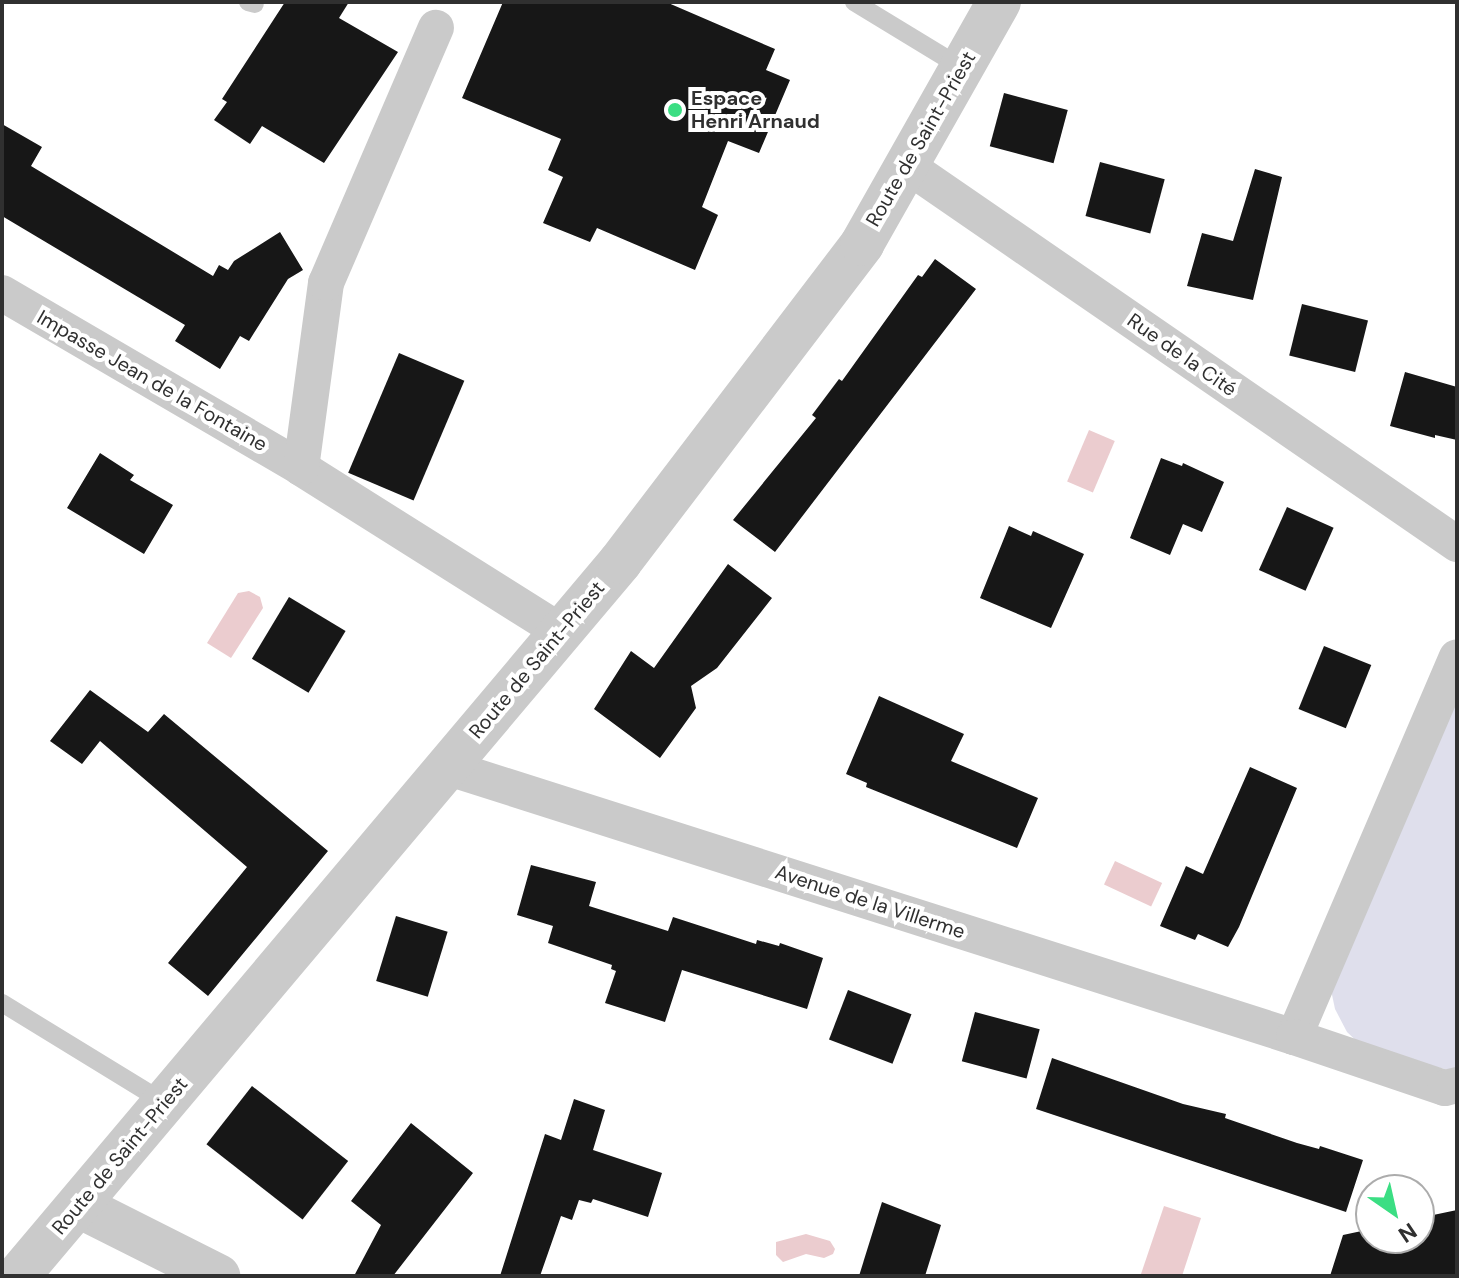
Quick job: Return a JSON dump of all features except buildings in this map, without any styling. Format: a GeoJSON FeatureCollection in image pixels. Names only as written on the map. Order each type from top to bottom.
{"type":"FeatureCollection","features":[{"type":"Feature","properties":{"kind":"street","name":"Route de Saint-Priest"},"geometry":{"type":"LineString","coordinates":[[18,1276],[630,549],[862,244],[999,2]]}},
{"type":"Feature","properties":{"kind":"street"},"geometry":{"type":"LineString","coordinates":[[301,468],[326,283],[436,28]]}},
{"type":"Feature","properties":{"kind":"street","name":"Rue de la Cité"},"geometry":{"type":"LineString","coordinates":[[906,165],[1457,544]]}},
{"type":"Feature","properties":{"kind":"street","name":"Impasse Jean de la Fontaine"},"geometry":{"type":"LineString","coordinates":[[2,293],[301,468],[561,632]]}},
{"type":"Feature","properties":{"kind":"street"},"geometry":{"type":"LineString","coordinates":[[1294,1037],[1457,657]]}},
{"type":"Feature","properties":{"kind":"street","name":"Avenue de la Villerme"},"geometry":{"type":"LineString","coordinates":[[446,767],[1445,1088],[1457,1085]]}},
{"type":"Feature","properties":{"kind":"street"},"geometry":{"type":"LineString","coordinates":[[79,1206],[218,1276]]}},
{"type":"Feature","properties":{"kind":"lane"},"geometry":{"type":"LineString","coordinates":[[854,2],[962,68]]}},
{"type":"Feature","properties":{"kind":"lane"},"geometry":{"type":"LineString","coordinates":[[2,1003],[165,1103]]}},
{"type":"Feature","properties":{"kind":"shaded area"},"geometry":{"type":"Polygon","coordinates":[[[1089,430],[1115,441],[1093,492],[1067,482],[1089,430]]]}},
{"type":"Feature","properties":{"kind":"shaded area"},"geometry":{"type":"Polygon","coordinates":[[[249,591],[260,597],[263,608],[231,658],[207,643],[238,593],[249,591]]]}},
{"type":"Feature","properties":{"kind":"shaded area"},"geometry":{"type":"Polygon","coordinates":[[[1457,693],[1457,1072],[1366,1050],[1347,1032],[1335,1009],[1331,990],[1457,693]]]}},
{"type":"Feature","properties":{"kind":"shaded area"},"geometry":{"type":"Polygon","coordinates":[[[1115,861],[1162,883],[1151,907],[1104,885],[1115,861]]]}},
{"type":"Feature","properties":{"kind":"shaded area"},"geometry":{"type":"Polygon","coordinates":[[[1164,1206],[1201,1218],[1182,1276],[1141,1274],[1164,1206]]]}},
{"type":"Feature","properties":{"kind":"shaded area"},"geometry":{"type":"Polygon","coordinates":[[[806,1234],[830,1241],[835,1249],[833,1254],[824,1258],[806,1254],[783,1262],[776,1255],[776,1242],[806,1234]]]}},
{"type":"Feature","properties":{"kind":"place","name":"Espace Henri Arnaud"},"geometry":{"type":"Point","coordinates":[675,110]}}]}
